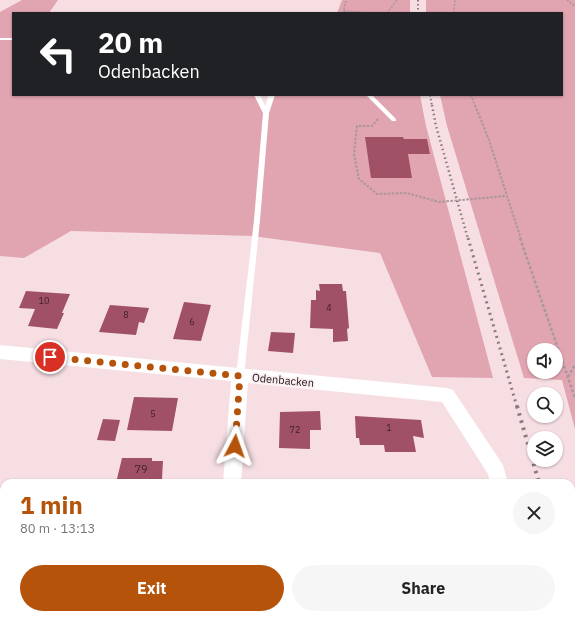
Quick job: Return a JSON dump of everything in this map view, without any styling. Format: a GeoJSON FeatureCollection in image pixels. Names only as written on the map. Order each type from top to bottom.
{"type":"FeatureCollection","features":[{"type":"Feature","properties":{"kind":"street","name":"Odenbacken"},"geometry":{"type":"LineString","coordinates":[[0,352],[447,395],[496,471],[498,479]]}},
{"type":"Feature","properties":{"kind":"street"},"geometry":{"type":"LineString","coordinates":[[232,479],[240,376]]}},
{"type":"Feature","properties":{"kind":"lane"},"geometry":{"type":"LineString","coordinates":[[0,39],[12,39]]}},
{"type":"Feature","properties":{"kind":"lane"},"geometry":{"type":"LineString","coordinates":[[258,96],[266,113]]}},
{"type":"Feature","properties":{"kind":"lane"},"geometry":{"type":"LineString","coordinates":[[240,376],[257,220],[266,113],[272,96]]}},
{"type":"Feature","properties":{"kind":"lane"},"geometry":{"type":"LineString","coordinates":[[370,96],[394,120]]}},
{"type":"Feature","properties":{"kind":"path"},"geometry":{"type":"LineString","coordinates":[[344,12],[346,0]]}},
{"type":"Feature","properties":{"kind":"path"},"geometry":{"type":"LineString","coordinates":[[387,12],[397,0]]}},
{"type":"Feature","properties":{"kind":"path"},"geometry":{"type":"LineString","coordinates":[[454,12],[455,0]]}},
{"type":"Feature","properties":{"kind":"path"},"geometry":{"type":"LineString","coordinates":[[567,0],[575,6]]}},
{"type":"Feature","properties":{"kind":"path"},"geometry":{"type":"LineString","coordinates":[[471,96],[489,140],[506,196],[575,398]]}},
{"type":"Feature","properties":{"kind":"path"},"geometry":{"type":"LineString","coordinates":[[386,112],[372,126],[357,126],[354,154],[359,179],[377,194],[407,193],[439,202],[506,196]]}},
{"type":"Feature","properties":{"kind":"path"},"geometry":{"type":"LineString","coordinates":[[568,377],[575,365]]}},
{"type":"Feature","properties":{"kind":"shaded area"},"geometry":{"type":"Polygon","coordinates":[[[22,0],[58,0],[50,12],[12,12],[12,96],[258,96],[266,112],[272,96],[420,96],[426,126],[493,378],[432,377],[380,253],[253,236],[71,231],[24,258],[0,256],[0,12],[22,0]]]}},
{"type":"Feature","properties":{"kind":"shaded area"},"geometry":{"type":"Polygon","coordinates":[[[342,0],[410,0],[410,12],[337,12],[342,0]]]}},
{"type":"Feature","properties":{"kind":"shaded area"},"geometry":{"type":"Polygon","coordinates":[[[426,0],[575,0],[575,429],[562,380],[543,379],[563,379],[563,343],[527,343],[527,378],[524,378],[447,126],[440,96],[563,96],[563,12],[426,12],[426,0]]]}},
{"type":"Feature","properties":{"kind":"building"},"geometry":{"type":"Polygon","coordinates":[[[365,137],[403,137],[404,139],[427,139],[430,154],[408,154],[412,178],[371,178],[365,137]]]}},
{"type":"Feature","properties":{"kind":"building"},"geometry":{"type":"Polygon","coordinates":[[[319,284],[342,284],[343,291],[346,291],[349,328],[347,329],[348,341],[333,342],[333,329],[310,328],[311,300],[316,300],[316,290],[320,291],[319,284]]]}},
{"type":"Feature","properties":{"kind":"building"},"geometry":{"type":"Polygon","coordinates":[[[26,291],[70,294],[57,329],[28,326],[35,309],[19,308],[26,291]]]}},
{"type":"Feature","properties":{"kind":"building"},"geometry":{"type":"Polygon","coordinates":[[[184,302],[211,305],[201,341],[173,339],[184,302]]]}},
{"type":"Feature","properties":{"kind":"building"},"geometry":{"type":"Polygon","coordinates":[[[110,305],[149,308],[144,323],[139,322],[136,335],[99,332],[110,305]]]}},
{"type":"Feature","properties":{"kind":"building"},"geometry":{"type":"Polygon","coordinates":[[[271,332],[295,333],[293,353],[268,351],[271,332]]]}},
{"type":"Feature","properties":{"kind":"building"},"geometry":{"type":"Polygon","coordinates":[[[134,397],[178,398],[172,431],[127,430],[134,397]]]}},
{"type":"Feature","properties":{"kind":"building"},"geometry":{"type":"Polygon","coordinates":[[[320,411],[321,430],[310,430],[310,449],[279,448],[280,412],[320,411]]]}},
{"type":"Feature","properties":{"kind":"building"},"geometry":{"type":"Polygon","coordinates":[[[355,416],[421,420],[424,438],[413,436],[416,452],[385,452],[384,445],[360,445],[359,438],[356,438],[355,416]]]}},
{"type":"Feature","properties":{"kind":"building"},"geometry":{"type":"Polygon","coordinates":[[[103,419],[120,420],[115,441],[97,440],[103,419]]]}},
{"type":"Feature","properties":{"kind":"building"},"geometry":{"type":"Polygon","coordinates":[[[122,458],[152,458],[152,461],[163,461],[162,479],[117,479],[122,458]]]}},
{"type":"Feature","properties":{"kind":"railway"},"geometry":{"type":"LineString","coordinates":[[418,0],[418,12]]}},
{"type":"Feature","properties":{"kind":"railway"},"geometry":{"type":"LineString","coordinates":[[430,96],[432,106]]}},
{"type":"Feature","properties":{"kind":"railway"},"geometry":{"type":"LineString","coordinates":[[432,105],[436,126],[468,239]]}},
{"type":"Feature","properties":{"kind":"railway"},"geometry":{"type":"LineString","coordinates":[[468,238],[517,407]]}},
{"type":"Feature","properties":{"kind":"railway"},"geometry":{"type":"LineString","coordinates":[[517,406],[538,479]]}},
{"type":"Feature","properties":{"kind":"route"},"geometry":{"type":"LineString","coordinates":[[50,357],[240,376],[235,446]]}}]}
